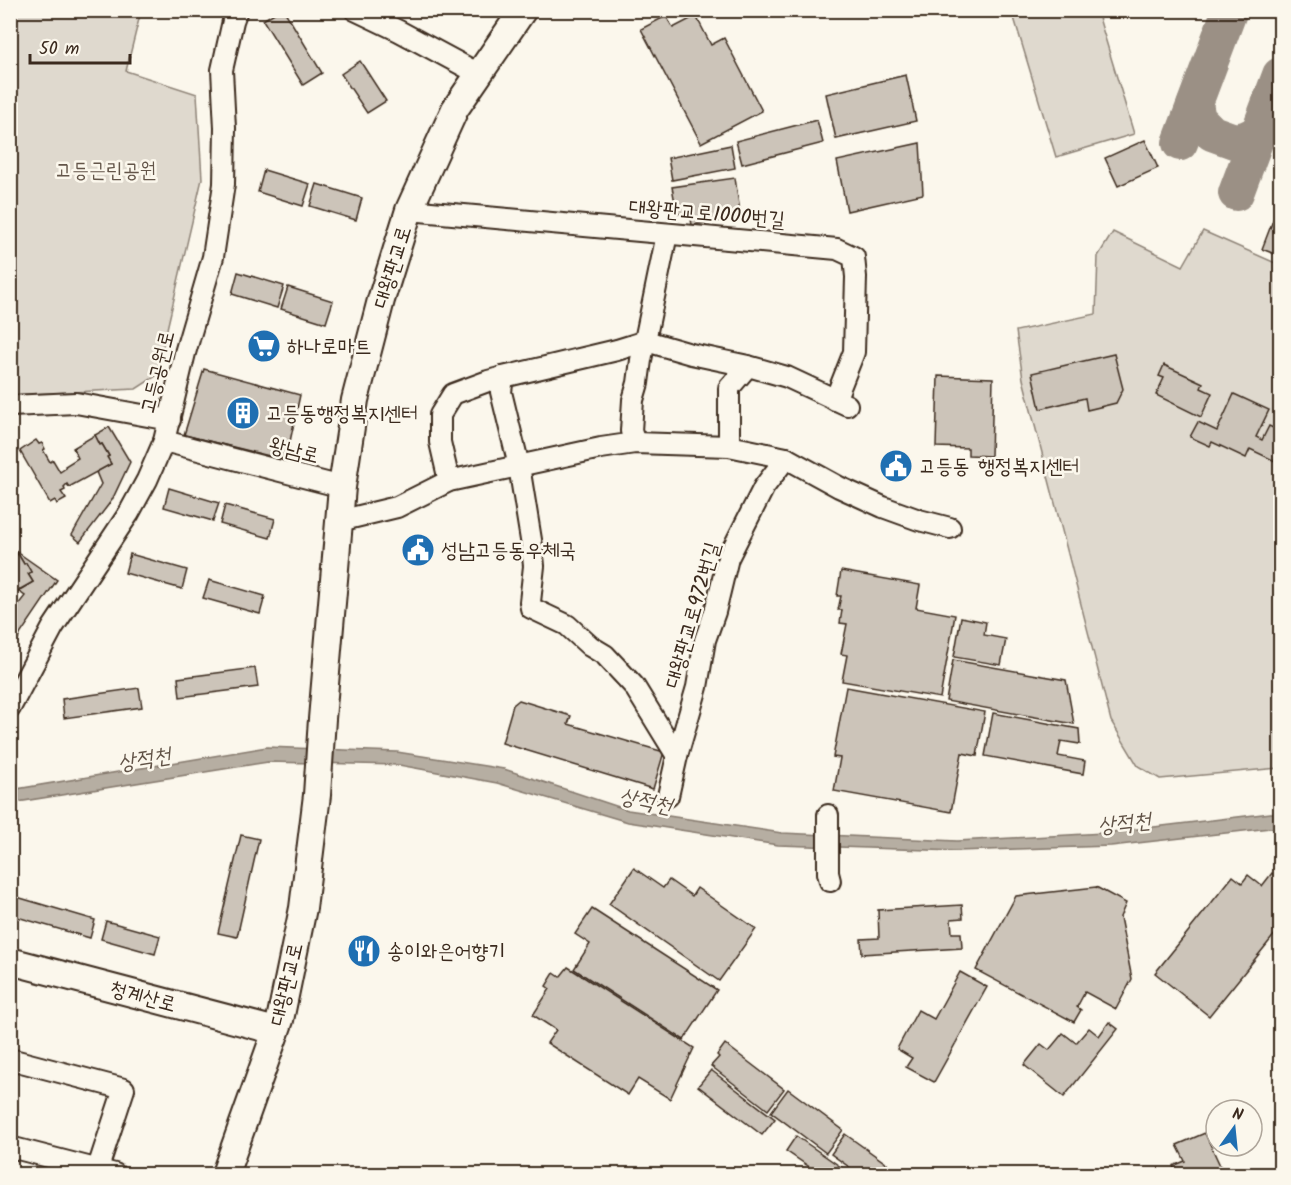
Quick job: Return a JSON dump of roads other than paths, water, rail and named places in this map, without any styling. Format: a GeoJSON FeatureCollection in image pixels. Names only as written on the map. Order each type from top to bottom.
{"type":"FeatureCollection","features":[{"type":"Feature","properties":{"kind":"main road","name":"대왕판교로"},"geometry":{"type":"LineString","coordinates":[[225,1174],[280,1020],[303,908],[317,785],[342,487],[355,400],[381,300],[409,210],[455,109],[524,10]]}},
{"type":"Feature","properties":{"kind":"main road","name":"청계산로"},"geometry":{"type":"LineString","coordinates":[[10,961],[276,1031]]}},
{"type":"Feature","properties":{"kind":"street","name":"고등공원로"},"geometry":{"type":"LineString","coordinates":[[10,708],[53,627],[129,513],[164,441],[185,353],[213,256],[224,184],[225,128],[222,70],[237,10]]}},
{"type":"Feature","properties":{"kind":"street"},"geometry":{"type":"LineString","coordinates":[[355,10],[479,74]]}},
{"type":"Feature","properties":{"kind":"street","name":"대왕판교로1000번길"},"geometry":{"type":"LineString","coordinates":[[409,210],[837,249],[854,257],[856,277],[854,352],[842,403],[787,377],[748,366]]}},
{"type":"Feature","properties":{"kind":"street"},"geometry":{"type":"LineString","coordinates":[[635,443],[631,431],[633,400],[667,234]]}},
{"type":"Feature","properties":{"kind":"street"},"geometry":{"type":"LineString","coordinates":[[449,481],[440,442],[440,415],[453,394],[488,381],[646,341],[691,354],[748,366],[729,388],[729,446]]}},
{"type":"Feature","properties":{"kind":"street"},"geometry":{"type":"LineString","coordinates":[[503,377],[501,392],[519,466],[532,546],[534,566],[531,608],[567,625],[617,667],[634,686],[676,756]]}},
{"type":"Feature","properties":{"kind":"street"},"geometry":{"type":"LineString","coordinates":[[10,406],[76,403],[170,420]]}},
{"type":"Feature","properties":{"kind":"street","name":"왕남로"},"geometry":{"type":"LineString","coordinates":[[164,441],[342,487]]}},
{"type":"Feature","properties":{"kind":"street"},"geometry":{"type":"LineString","coordinates":[[339,521],[397,507],[449,481],[635,443],[729,446],[786,458],[839,487],[883,507],[950,528]]}},
{"type":"Feature","properties":{"kind":"street","name":"대왕판교로972번길"},"geometry":{"type":"LineString","coordinates":[[668,796],[676,756],[697,687],[705,640],[728,558],[764,487],[786,458]]}},
{"type":"Feature","properties":{"kind":"street"},"geometry":{"type":"LineString","coordinates":[[828,818],[829,877]]}},
{"type":"Feature","properties":{"kind":"street"},"geometry":{"type":"LineString","coordinates":[[10,1059],[124,1089],[103,1173],[10,1147]]}},
{"type":"Feature","properties":{"kind":"place","name":"하나로마트"},"geometry":{"type":"Point","coordinates":[264,346]}},
{"type":"Feature","properties":{"kind":"place","name":"고등동행정복지센터"},"geometry":{"type":"Point","coordinates":[243,413]}},
{"type":"Feature","properties":{"kind":"place","name":"고등동 행정복지센터"},"geometry":{"type":"Point","coordinates":[896,466]}},
{"type":"Feature","properties":{"kind":"place","name":"성남고등동우체국"},"geometry":{"type":"Point","coordinates":[418,550]}},
{"type":"Feature","properties":{"kind":"place","name":"송이와은어향기"},"geometry":{"type":"Point","coordinates":[364,951]}},
{"type":"Feature","properties":{"kind":"park label","name":"고등근린공원"},"geometry":{"type":"Point","coordinates":[106,170]}},
{"type":"Feature","properties":{"kind":"water label","name":"상적천"},"geometry":{"type":"Point","coordinates":[144,758]}},
{"type":"Feature","properties":{"kind":"water label","name":"상적천"},"geometry":{"type":"Point","coordinates":[646,800]}},
{"type":"Feature","properties":{"kind":"water label","name":"상적천"},"geometry":{"type":"Point","coordinates":[1124,822]}}]}
